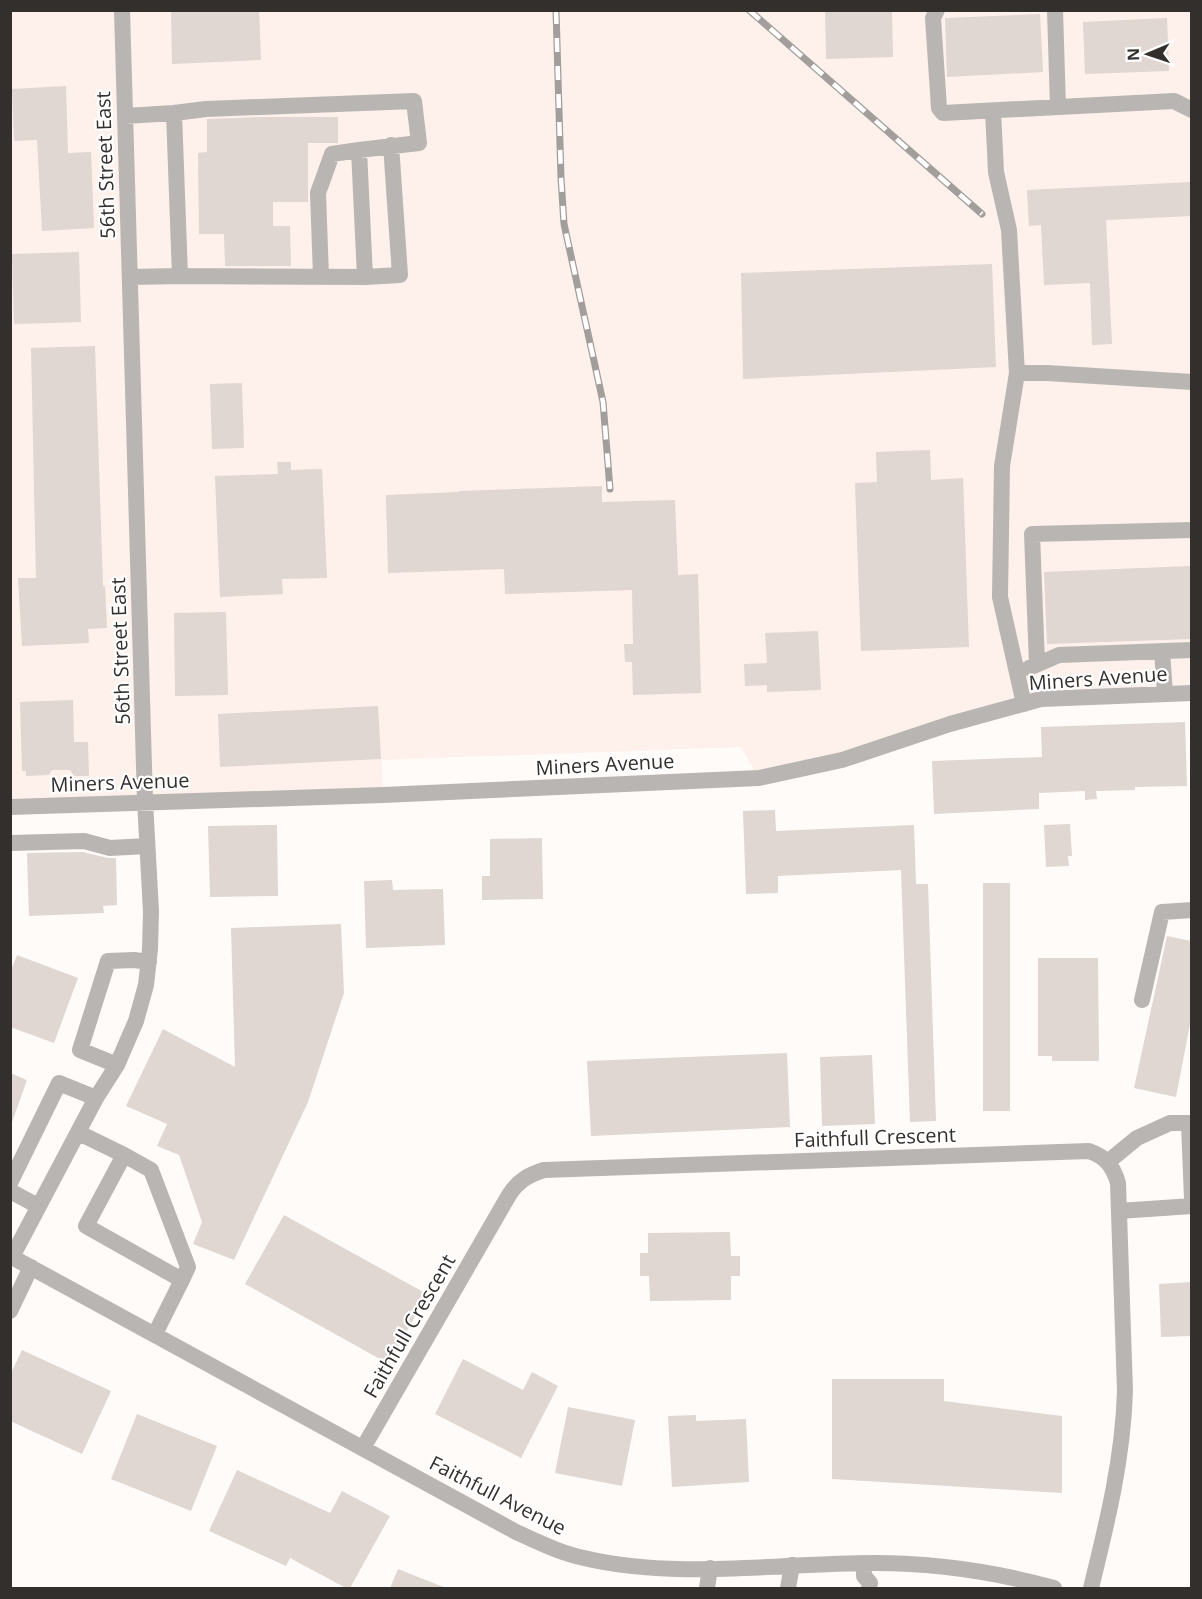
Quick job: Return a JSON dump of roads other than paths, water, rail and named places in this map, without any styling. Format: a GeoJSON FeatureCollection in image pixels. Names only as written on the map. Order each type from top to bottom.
{"type":"FeatureCollection","features":[{"type":"Feature","properties":{"kind":"street","name":"56th Street East"},"geometry":{"type":"LineString","coordinates":[[11,1257],[96,1098],[117,1065],[136,1021],[146,985],[149,962],[151,912],[145,801],[122,10]]}},
{"type":"Feature","properties":{"kind":"street"},"geometry":{"type":"LineString","coordinates":[[937,10],[933,18],[939,108],[943,113],[1174,101],[1191,110]]}},
{"type":"Feature","properties":{"kind":"street"},"geometry":{"type":"LineString","coordinates":[[1055,10],[1058,108]]}},
{"type":"Feature","properties":{"kind":"street"},"geometry":{"type":"LineString","coordinates":[[125,116],[206,109],[414,101],[418,143],[332,154],[318,194],[321,277]]}},
{"type":"Feature","properties":{"kind":"street"},"geometry":{"type":"LineString","coordinates":[[993,111],[996,172],[1009,230],[1017,374],[1002,465],[1000,597],[1024,704]]}},
{"type":"Feature","properties":{"kind":"street"},"geometry":{"type":"LineString","coordinates":[[174,113],[180,276]]}},
{"type":"Feature","properties":{"kind":"street"},"geometry":{"type":"LineString","coordinates":[[130,277],[400,275],[391,145]]}},
{"type":"Feature","properties":{"kind":"street"},"geometry":{"type":"LineString","coordinates":[[359,150],[365,277]]}},
{"type":"Feature","properties":{"kind":"street"},"geometry":{"type":"LineString","coordinates":[[1017,374],[1191,382]]}},
{"type":"Feature","properties":{"kind":"street"},"geometry":{"type":"LineString","coordinates":[[1036,664],[1032,534],[1191,530]]}},
{"type":"Feature","properties":{"kind":"street"},"geometry":{"type":"LineString","coordinates":[[1017,673],[1059,655],[1191,650]]}},
{"type":"Feature","properties":{"kind":"street"},"geometry":{"type":"LineString","coordinates":[[1162,651],[1165,694]]}},
{"type":"Feature","properties":{"kind":"street","name":"Miners Avenue"},"geometry":{"type":"LineString","coordinates":[[10,807],[383,795],[759,778],[842,760],[950,724],[1041,699],[1191,693]]}},
{"type":"Feature","properties":{"kind":"street"},"geometry":{"type":"LineString","coordinates":[[10,843],[84,841],[110,848],[147,846]]}},
{"type":"Feature","properties":{"kind":"street"},"geometry":{"type":"LineString","coordinates":[[1142,1000],[1162,912],[1191,910]]}},
{"type":"Feature","properties":{"kind":"street"},"geometry":{"type":"LineString","coordinates":[[117,1065],[80,1050],[108,962],[134,960],[149,962]]}},
{"type":"Feature","properties":{"kind":"street"},"geometry":{"type":"LineString","coordinates":[[10,1183],[59,1083],[96,1098]]}},
{"type":"Feature","properties":{"kind":"street"},"geometry":{"type":"LineString","coordinates":[[1091,1588],[1116,1484],[1124,1423],[1118,1183],[1109,1161],[1145,1134],[1170,1123],[1189,1123],[1191,1199]]}},
{"type":"Feature","properties":{"kind":"street"},"geometry":{"type":"LineString","coordinates":[[79,1133],[151,1170],[188,1267],[154,1334]]}},
{"type":"Feature","properties":{"kind":"street","name":"Faithfull Crescent"},"geometry":{"type":"LineString","coordinates":[[363,1448],[508,1195],[523,1179],[533,1173],[544,1170],[1089,1151],[1100,1154],[1109,1161]]}},
{"type":"Feature","properties":{"kind":"street"},"geometry":{"type":"LineString","coordinates":[[124,1155],[86,1226],[182,1280]]}},
{"type":"Feature","properties":{"kind":"street"},"geometry":{"type":"LineString","coordinates":[[10,1191],[38,1206]]}},
{"type":"Feature","properties":{"kind":"street"},"geometry":{"type":"LineString","coordinates":[[1119,1211],[1191,1206]]}},
{"type":"Feature","properties":{"kind":"street","name":"Faithfull Avenue"},"geometry":{"type":"LineString","coordinates":[[11,1257],[516,1532],[548,1547],[584,1558],[616,1564],[670,1568],[792,1565],[863,1579],[952,1568],[1020,1584],[1054,1588]]}},
{"type":"Feature","properties":{"kind":"street"},"geometry":{"type":"LineString","coordinates":[[10,1311],[31,1267]]}},
{"type":"Feature","properties":{"kind":"street"},"geometry":{"type":"LineString","coordinates":[[788,1588],[792,1565]]}},
{"type":"Feature","properties":{"kind":"street"},"geometry":{"type":"LineString","coordinates":[[706,1588],[710,1568]]}},
{"type":"Feature","properties":{"kind":"railway"},"geometry":{"type":"LineString","coordinates":[[556,10],[564,224],[603,402],[610,489]]}},
{"type":"Feature","properties":{"kind":"railway"},"geometry":{"type":"LineString","coordinates":[[749,10],[982,214]]}}]}
